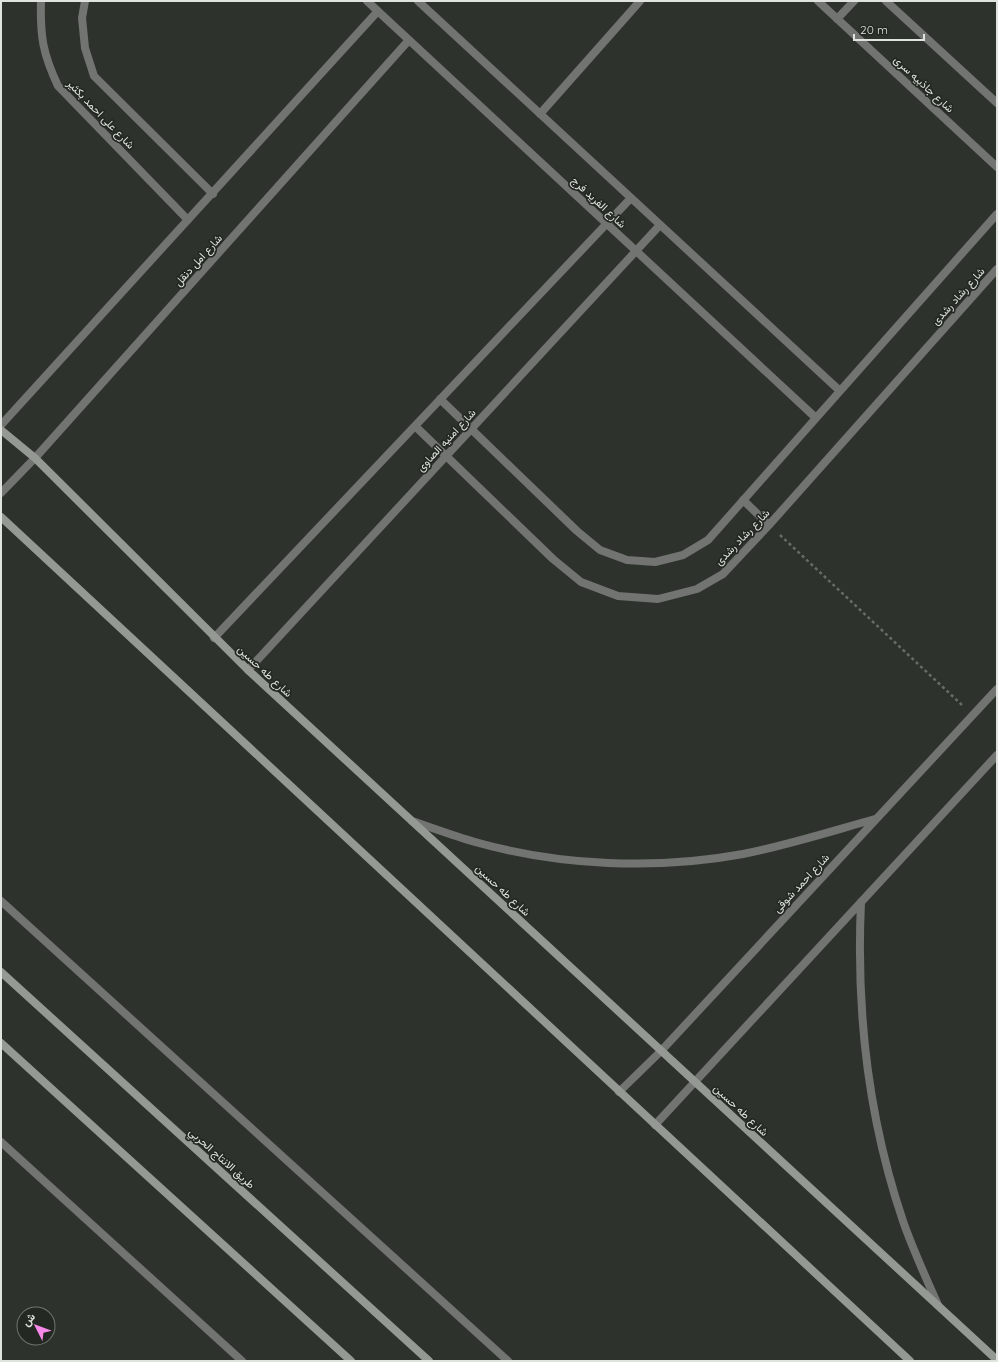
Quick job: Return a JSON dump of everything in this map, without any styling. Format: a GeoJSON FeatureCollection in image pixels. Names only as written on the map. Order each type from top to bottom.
{"type":"FeatureCollection","features":[{"type":"Feature","properties":{"kind":"street","name":"شارع على احمد بكثير"},"geometry":{"type":"LineString","coordinates":[[41,1],[40,29],[46,59],[58,86],[188,220]]}},
{"type":"Feature","properties":{"kind":"street","name":"شارع على احمد بكثير"},"geometry":{"type":"LineString","coordinates":[[85,1],[82,18],[85,48],[94,76],[213,194]]}},
{"type":"Feature","properties":{"kind":"street","name":"شارع الفريد فرج"},"geometry":{"type":"LineString","coordinates":[[367,1],[816,418]]}},
{"type":"Feature","properties":{"kind":"street"},"geometry":{"type":"LineString","coordinates":[[418,1],[840,391]]}},
{"type":"Feature","properties":{"kind":"street"},"geometry":{"type":"LineString","coordinates":[[540,114],[640,1]]}},
{"type":"Feature","properties":{"kind":"street","name":"شارع جاذبيه سرى"},"geometry":{"type":"LineString","coordinates":[[818,1],[997,167]]}},
{"type":"Feature","properties":{"kind":"street"},"geometry":{"type":"LineString","coordinates":[[837,19],[854,1]]}},
{"type":"Feature","properties":{"kind":"street"},"geometry":{"type":"LineString","coordinates":[[886,1],[997,103]]}},
{"type":"Feature","properties":{"kind":"street"},"geometry":{"type":"LineString","coordinates":[[1,425],[213,194],[378,11]]}},
{"type":"Feature","properties":{"kind":"street","name":"شارع امل دنقل"},"geometry":{"type":"LineString","coordinates":[[1,493],[409,40]]}},
{"type":"Feature","properties":{"kind":"street"},"geometry":{"type":"LineString","coordinates":[[214,638],[631,198]]}},
{"type":"Feature","properties":{"kind":"street","name":"شارع رشاد رشدى"},"geometry":{"type":"LineString","coordinates":[[440,400],[578,532],[600,550],[626,560],[655,562],[683,555],[708,540],[997,214]]}},
{"type":"Feature","properties":{"kind":"street","name":"شارع امنيه الصاوى"},"geometry":{"type":"LineString","coordinates":[[248,670],[660,225]]}},
{"type":"Feature","properties":{"kind":"street","name":"شارع رشاد رشدى"},"geometry":{"type":"LineString","coordinates":[[415,426],[553,559],[581,582],[618,596],[658,599],[697,589],[723,574],[769,525],[997,269]]}},
{"type":"Feature","properties":{"kind":"street","name":"شارع طه حسين"},"geometry":{"type":"LineString","coordinates":[[1,430],[34,458],[248,670],[997,1360]]}},
{"type":"Feature","properties":{"kind":"street"},"geometry":{"type":"LineString","coordinates":[[743,500],[769,525]]}},
{"type":"Feature","properties":{"kind":"street"},"geometry":{"type":"LineString","coordinates":[[1,517],[910,1361]]}},
{"type":"Feature","properties":{"kind":"street","name":"شارع احمد شوقى"},"geometry":{"type":"LineString","coordinates":[[619,1092],[661,1051],[997,689]]}},
{"type":"Feature","properties":{"kind":"street"},"geometry":{"type":"LineString","coordinates":[[655,1125],[696,1083],[997,755]]}},
{"type":"Feature","properties":{"kind":"street"},"geometry":{"type":"LineString","coordinates":[[412,821],[483,844],[541,856],[608,863],[676,862],[743,854],[876,819]]}},
{"type":"Feature","properties":{"kind":"street"},"geometry":{"type":"LineString","coordinates":[[1,901],[508,1361]]}},
{"type":"Feature","properties":{"kind":"street"},"geometry":{"type":"LineString","coordinates":[[861,902],[859,955],[864,1046],[879,1135],[903,1222],[938,1306]]}},
{"type":"Feature","properties":{"kind":"street","name":"طريق الانتاج الحربي"},"geometry":{"type":"LineString","coordinates":[[1,972],[429,1361]]}},
{"type":"Feature","properties":{"kind":"street"},"geometry":{"type":"LineString","coordinates":[[1,1043],[351,1361]]}},
{"type":"Feature","properties":{"kind":"street"},"geometry":{"type":"LineString","coordinates":[[1,1142],[242,1361]]}},
{"type":"Feature","properties":{"kind":"path"},"geometry":{"type":"LineString","coordinates":[[769,525],[972,715]]}}]}
